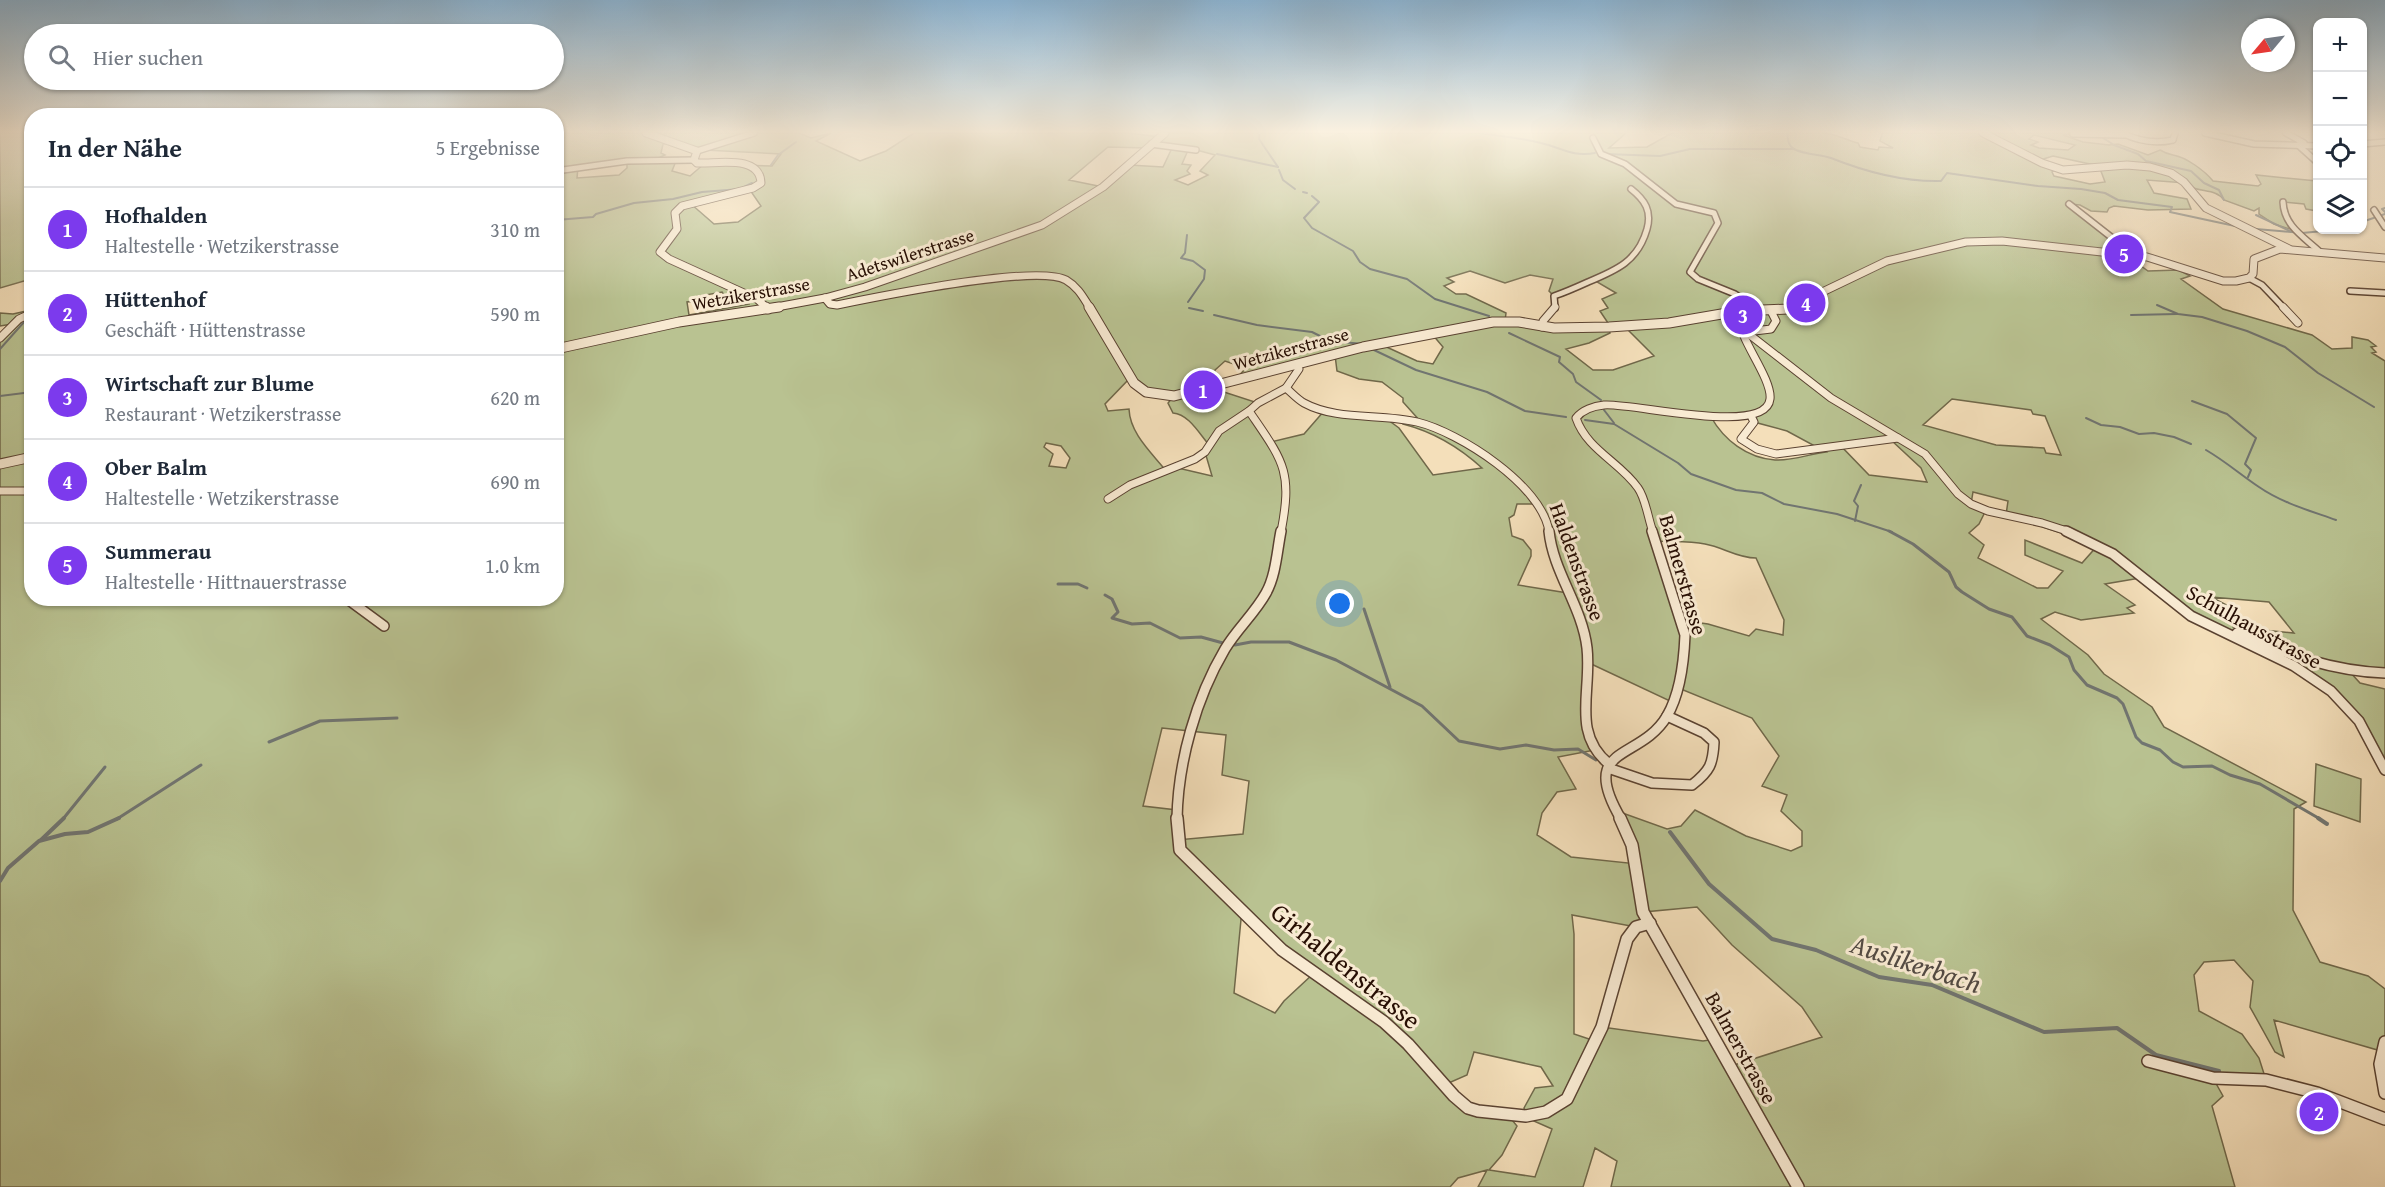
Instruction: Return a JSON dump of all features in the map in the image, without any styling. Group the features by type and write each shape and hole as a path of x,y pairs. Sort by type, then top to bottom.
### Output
{"street":[{"path":"753,188 697,201 680,208 675,214 677,230 660,252 666,257 758,299 768,309"},
{"name":"Adetswilerstrasse","path":"825,298 865,287 1042,225 1065,213 1101,188"},
{"path":"1656,188 1676,204 1714,213 1718,223 1690,272 1698,279 1735,294 1758,310"},
{"path":"2190,188 2195,200 2206,208 2289,249"},
{"path":"1542,327 1543,321 1555,309 1554,296 1618,272 1637,252 1644,240 1649,207 1644,199 1631,189"},
{"path":"2283,202 2282,207 2297,233 2320,252"},
{"path":"2069,204 2134,255"},
{"path":"2377,215 2385,227"},
{"name":"Wetzikerstrasse","path":"564,347 679,322 825,298 828,302 837,305 935,287 1022,275 1050,275 1066,280 1079,290 1131,378 1146,392 1166,396 1185,394 1378,344 1493,322 1518,322 1542,327 1643,325 1797,307 1887,261 1966,242 2002,241 2134,255 2164,260 2218,280 2237,282 2249,278"},
{"path":"2298,323 2262,285 2249,278 2253,274 2254,259 2280,249 2385,258"},
{"path":"2350,291 2385,293"},
{"path":"1772,311 1776,321 1770,329 1746,332 1744,336 1748,349 1766,376 1770,394 1763,411 1752,418 1754,422 1741,439 1746,444 1764,452 1776,454 1898,438"},
{"name":"Schulhausstrasse","path":"1723,314 1831,398 1925,454 1937,465 1953,490 1971,504 1986,510 2045,524 2098,545 2135,567 2173,603 2191,616 2298,670 2329,690 2360,723 2385,770"},
{"path":"0,338 18,320 24,317"},
{"path":"1108,499 1130,485 1195,459 1205,452 1219,431 1258,403 1286,388 1299,369 1297,365"},
{"name":"Haldenstrasse","path":"1286,388 1302,402 1316,408 1412,421 1452,436 1495,464 1538,504 1547,520 1551,550 1582,622 1588,685 1584,723 1586,736 1609,766"},
{"name":"Balmerstrasse","path":"1752,418 1655,412 1605,405 1581,412 1576,418 1582,434 1639,489 1685,635 1685,648 1667,716 1650,735 1621,752 1609,766 1604,783 1629,836 1637,864 1641,904 1650,923 1798,1187"},
{"name":"Girhaldenstrasse","path":"1249,411 1279,453 1283,467 1287,511 1270,586 1226,648 1192,727 1184,759 1177,810 1177,840 1180,850 1282,950 1384,1022 1408,1044 1454,1096 1468,1108 1478,1111 1526,1116 1546,1112 1567,1099 1602,1027 1627,939 1636,927 1650,923"},
{"path":"0,464 24,459"},
{"path":"0,491 24,491"},
{"path":"357,606 384,626"},
{"path":"2191,616 2194,615 2317,666 2350,672 2385,673"},
{"path":"1609,766 1652,783 1692,785 1701,778 1713,762 1714,742 1704,733 1667,716"},
{"path":"2385,1042 2380,1064 2385,1093"},
{"path":"2148,1061 2213,1078 2266,1080 2317,1093 2385,1119"}],"green space":[{"path":"0,188 24,188 24,281 0,288"},
{"path":"564,188 2152,188 2154,193 2187,199 2191,209 2148,210 2114,206 2107,212 2091,211 2080,205 2070,204 2134,255 2126,255 2148,271 2179,270 2190,276 2181,279 2223,309 2312,335 2332,349 2352,348 2352,337 2368,340 2376,346 2371,347 2376,352 2372,353 2385,361 2385,673 2350,672 2360,683 2385,689 2385,770 2369,739 2329,690 2191,616 2146,577 2105,584 2135,605 2127,608 2134,613 2081,620 2055,612 2041,619 2088,655 2104,674 2152,707 2164,727 2306,802 2294,809 2293,910 2320,962 2368,976 2385,989 2385,1042 2381,1051 2274,1020 2284,1057 2275,1052 2250,1007 2253,981 2234,960 2204,962 2194,975 2199,1011 2242,1034 2259,1058 2266,1080 2213,1078 2223,1096 2212,1106 2235,1187 1611,1187 1617,1161 1595,1148 1583,1187 1478,1187 1487,1170 1458,1178 1450,1187 0,1187 0,338 12,324 0,326 0,313 24,312 24,606 564,606","holes":["750,190 761,206 738,222 714,224 691,204","1470,271 1505,283 1530,275 1553,279 1549,291 1554,296 1594,280 1616,293 1602,299 1608,308 1600,311 1610,326 1624,326 1654,356 1613,370 1593,370 1566,349 1589,343 1610,333 1609,327 1505,321 1506,313 1466,294 1456,294 1444,286 1454,282 1447,278","722,292 724,295 732,294 734,299 747,300 749,304 689,315 687,302 695,301 694,297","1432,334 1443,347 1433,364 1417,361 1380,344","1335,355 1337,371 1359,379 1382,382 1403,398 1403,402 1421,422 1401,422 1403,424 1446,441 1482,468 1433,475 1399,428 1388,420 1324,411 1304,434 1271,442 1249,412 1258,403 1224,392 1204,392 1214,387 1215,370 1225,361 1246,368 1233,382","1130,378 1154,394 1173,397 1168,403 1173,413 1189,421 1210,446 1205,452 1212,476 1178,468 1167,472 1133,427 1129,409 1108,411 1105,404","1952,399 2031,410 2033,414 2045,416 2061,455 2046,453 2044,448 1996,445 1923,425","1711,417 1752,418 1754,422 1787,431 1826,452 1787,459 1765,459 1746,452 1723,433","1891,440 1921,468 1927,482 1869,475 1840,445","1046,443 1061,446 1070,458 1066,468 1049,466 1053,454 1044,447","1973,492 2008,501 2006,515 2098,545 2082,563 2025,540 2025,555 2063,571 2048,588 2037,588 1978,558 1984,545 1969,533 1979,524 1986,510 1971,504","1517,504 1538,504 1568,593 1518,585 1531,556 1531,550 1523,540 1512,536 1509,518 1514,515","1656,541 1705,544 1756,558 1784,620 1783,635 1756,629 1749,636 1708,624 1680,620","2211,597 2269,602 2294,633 2233,627 2234,609","1587,662 1672,702 1676,687 1752,718 1779,756 1762,786 1787,795 1781,811 1802,831 1802,846 1791,851 1746,836 1695,810 1681,826 1667,829 1617,811 1637,864 1571,857 1537,835 1542,813 1557,792 1576,789 1558,757 1595,750 1584,723","1162,728 1226,735 1222,775 1249,781 1243,834 1177,840 1177,810 1143,806","1697,907 1732,945 1802,1007 1822,1037 1731,1066 1715,1039 1703,1041 1602,1027 1595,1041 1574,1034 1572,915 1636,927 1650,923 1644,912","1242,909 1314,973 1284,1001 1275,1013 1234,993","1474,1052 1541,1067 1553,1086 1535,1088 1524,1108 1527,1118 1552,1129 1535,1177 1489,1170 1502,1155 1517,1126 1508,1115 1468,1108 1444,1085 1467,1075"]},
{"path":"2197,188 2313,188 2313,210 2306,209 2304,204 2283,202 2282,207 2296,231 2274,224 2259,214 2259,208 2254,211 2224,200 2220,196"},
{"path":"2316,764 2361,779 2360,822 2314,806"}],"waterway":[{"path":"564,219 593,217 596,214 634,203 741,188"},
{"path":"2072,188 2105,193 2118,200 2172,207 2170,212 2235,226"},
{"path":"2216,188 2219,190 2224,200"},
{"path":"1303,192 1307,193"},
{"path":"1312,196 1319,202 1304,218 1312,228 1353,251 1360,262 1370,269 1407,279 1435,299 1489,316"},
{"path":"2385,208 2382,209 2385,212"},
{"path":"2367,220 2385,214"},
{"path":"2256,215 2292,232"},
{"path":"2256,229 2313,232"},
{"path":"1187,235 1185,253 1181,258 1193,261 1205,270 1204,279 1188,302"},
{"path":"2157,305 2178,314 2202,317 2247,331 2285,347 2318,373 2374,407"},
{"path":"1189,308 1203,311"},
{"path":"2131,315 2177,314"},
{"path":"1214,315 1257,325 1312,332 1330,341 1364,344"},
{"path":"0,349 24,322"},
{"path":"1509,333 1560,357 1559,362 1573,374 1576,382 1601,400"},
{"path":"1374,350 1416,370 1487,392 1525,411 1566,417"},
{"path":"0,396 24,393"},
{"path":"2192,401 2227,414 2256,438 2245,464 2251,470 2248,477"},
{"path":"1604,410 1614,423"},
{"path":"2086,418 2101,425 2120,427 2139,434 2154,433 2174,437 2191,444"},
{"path":"1585,420 1614,424 1678,463 1691,474 1736,490 1762,493 1784,504 1837,514 1855,520"},
{"path":"2206,450 2277,498 2336,520"},
{"path":"1855,520 1858,506 1854,501 1861,485"},
{"path":"1855,520 1889,531"},
{"path":"1889,531 1913,544 1949,572 1956,587 1962,592 1989,609 2012,617 2027,636 2050,645 2069,657 2074,670 2087,685 2117,698 2123,704 2136,737 2142,743 2160,750 2173,762 2183,767 2212,766 2230,775 2260,784 2320,819"},
{"path":"1058,584 1078,584 1087,588"},
{"path":"1105,595 1112,599 1118,612 1112,618 1132,624 1150,623 1180,638 1201,637 1223,643"},
{"path":"1364,609 1390,687"},
{"name":"Auslikerbach","path":"1235,645 1251,642 1289,642 1336,660 1422,706 1459,741 1500,749 1526,745 1554,750 1578,749 1596,760"},
{"path":"269,742 320,721 397,718"},
{"path":"118,819 201,765"},
{"path":"63,819 105,767"},
{"path":"2318,818 2327,824"},
{"path":"41,840 63,819"},
{"path":"0,881 8,868 39,841 65,834 88,832 118,819"},
{"name":"Auslikerbach","path":"1670,832 1709,884 1772,939 1816,950 1879,977 1932,985 2044,1032 2117,1028 2156,1055 2219,1071"}],"place":[{"name":"Summerau","path":"2124,254"},
{"name":"Ober Balm","path":"1806,303"},
{"name":"Wirtschaft zur Blume","path":"1743,315"},
{"name":"Hofhalden","path":"1203,390"},
{"name":"Hüttenhof","path":"2319,1112"}]}
